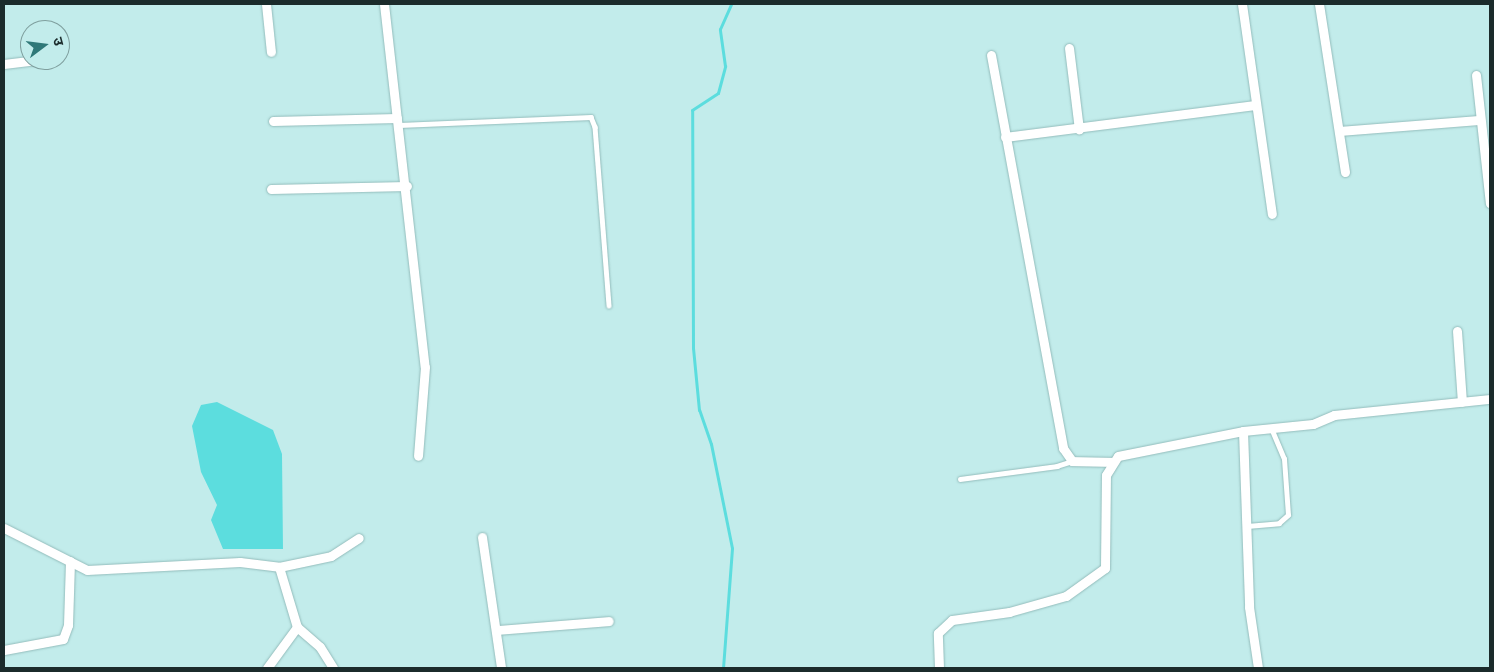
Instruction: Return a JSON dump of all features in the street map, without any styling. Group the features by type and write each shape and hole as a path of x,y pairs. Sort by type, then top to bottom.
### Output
{"street":[{"path":"266,4 271,52"},
{"path":"384,4 407,186 425,367 418,456"},
{"path":"1242,4 1272,214"},
{"path":"1319,4 1345,172"},
{"path":"1069,48 1079,128"},
{"path":"991,55 1050,393 1063,448 1072,461 1112,462"},
{"path":"4,64 20,62"},
{"path":"1476,75 1490,203"},
{"path":"1005,137 1255,105"},
{"path":"1339,131 1480,120"},
{"path":"273,121 398,121"},
{"path":"271,189 407,186"},
{"path":"1457,331 1462,402"},
{"path":"939,668 938,633 952,620 1009,612 1066,596 1104,568 1106,475 1112,462 1124,452 1243,430 1313,424 1334,416 1490,399"},
{"path":"1243,430 1248,607 1258,668"},
{"path":"4,528 87,570 240,562 279,567 331,556 359,538"},
{"path":"482,538 497,630 500,668"},
{"path":"4,650 62,639 68,625 70,561"},
{"path":"279,567 297,627 320,647 333,668"},
{"path":"497,630 609,621"},
{"path":"267,668 297,627"}],"lane":[{"path":"398,121 591,117 595,127 609,305"},
{"path":"1247,526 1283,522 1288,515 1284,459 1271,428"},
{"path":"960,479 1057,466 1072,461"}],"water":[{"path":"217,402 273,430 282,454 283,549 223,549 211,520 217,505 201,472 192,426 201,405"}],"waterway":[{"path":"723,668 732,548 711,444 699,410 693,348 692,110 718,93 725,66 720,29 731,4"}]}
